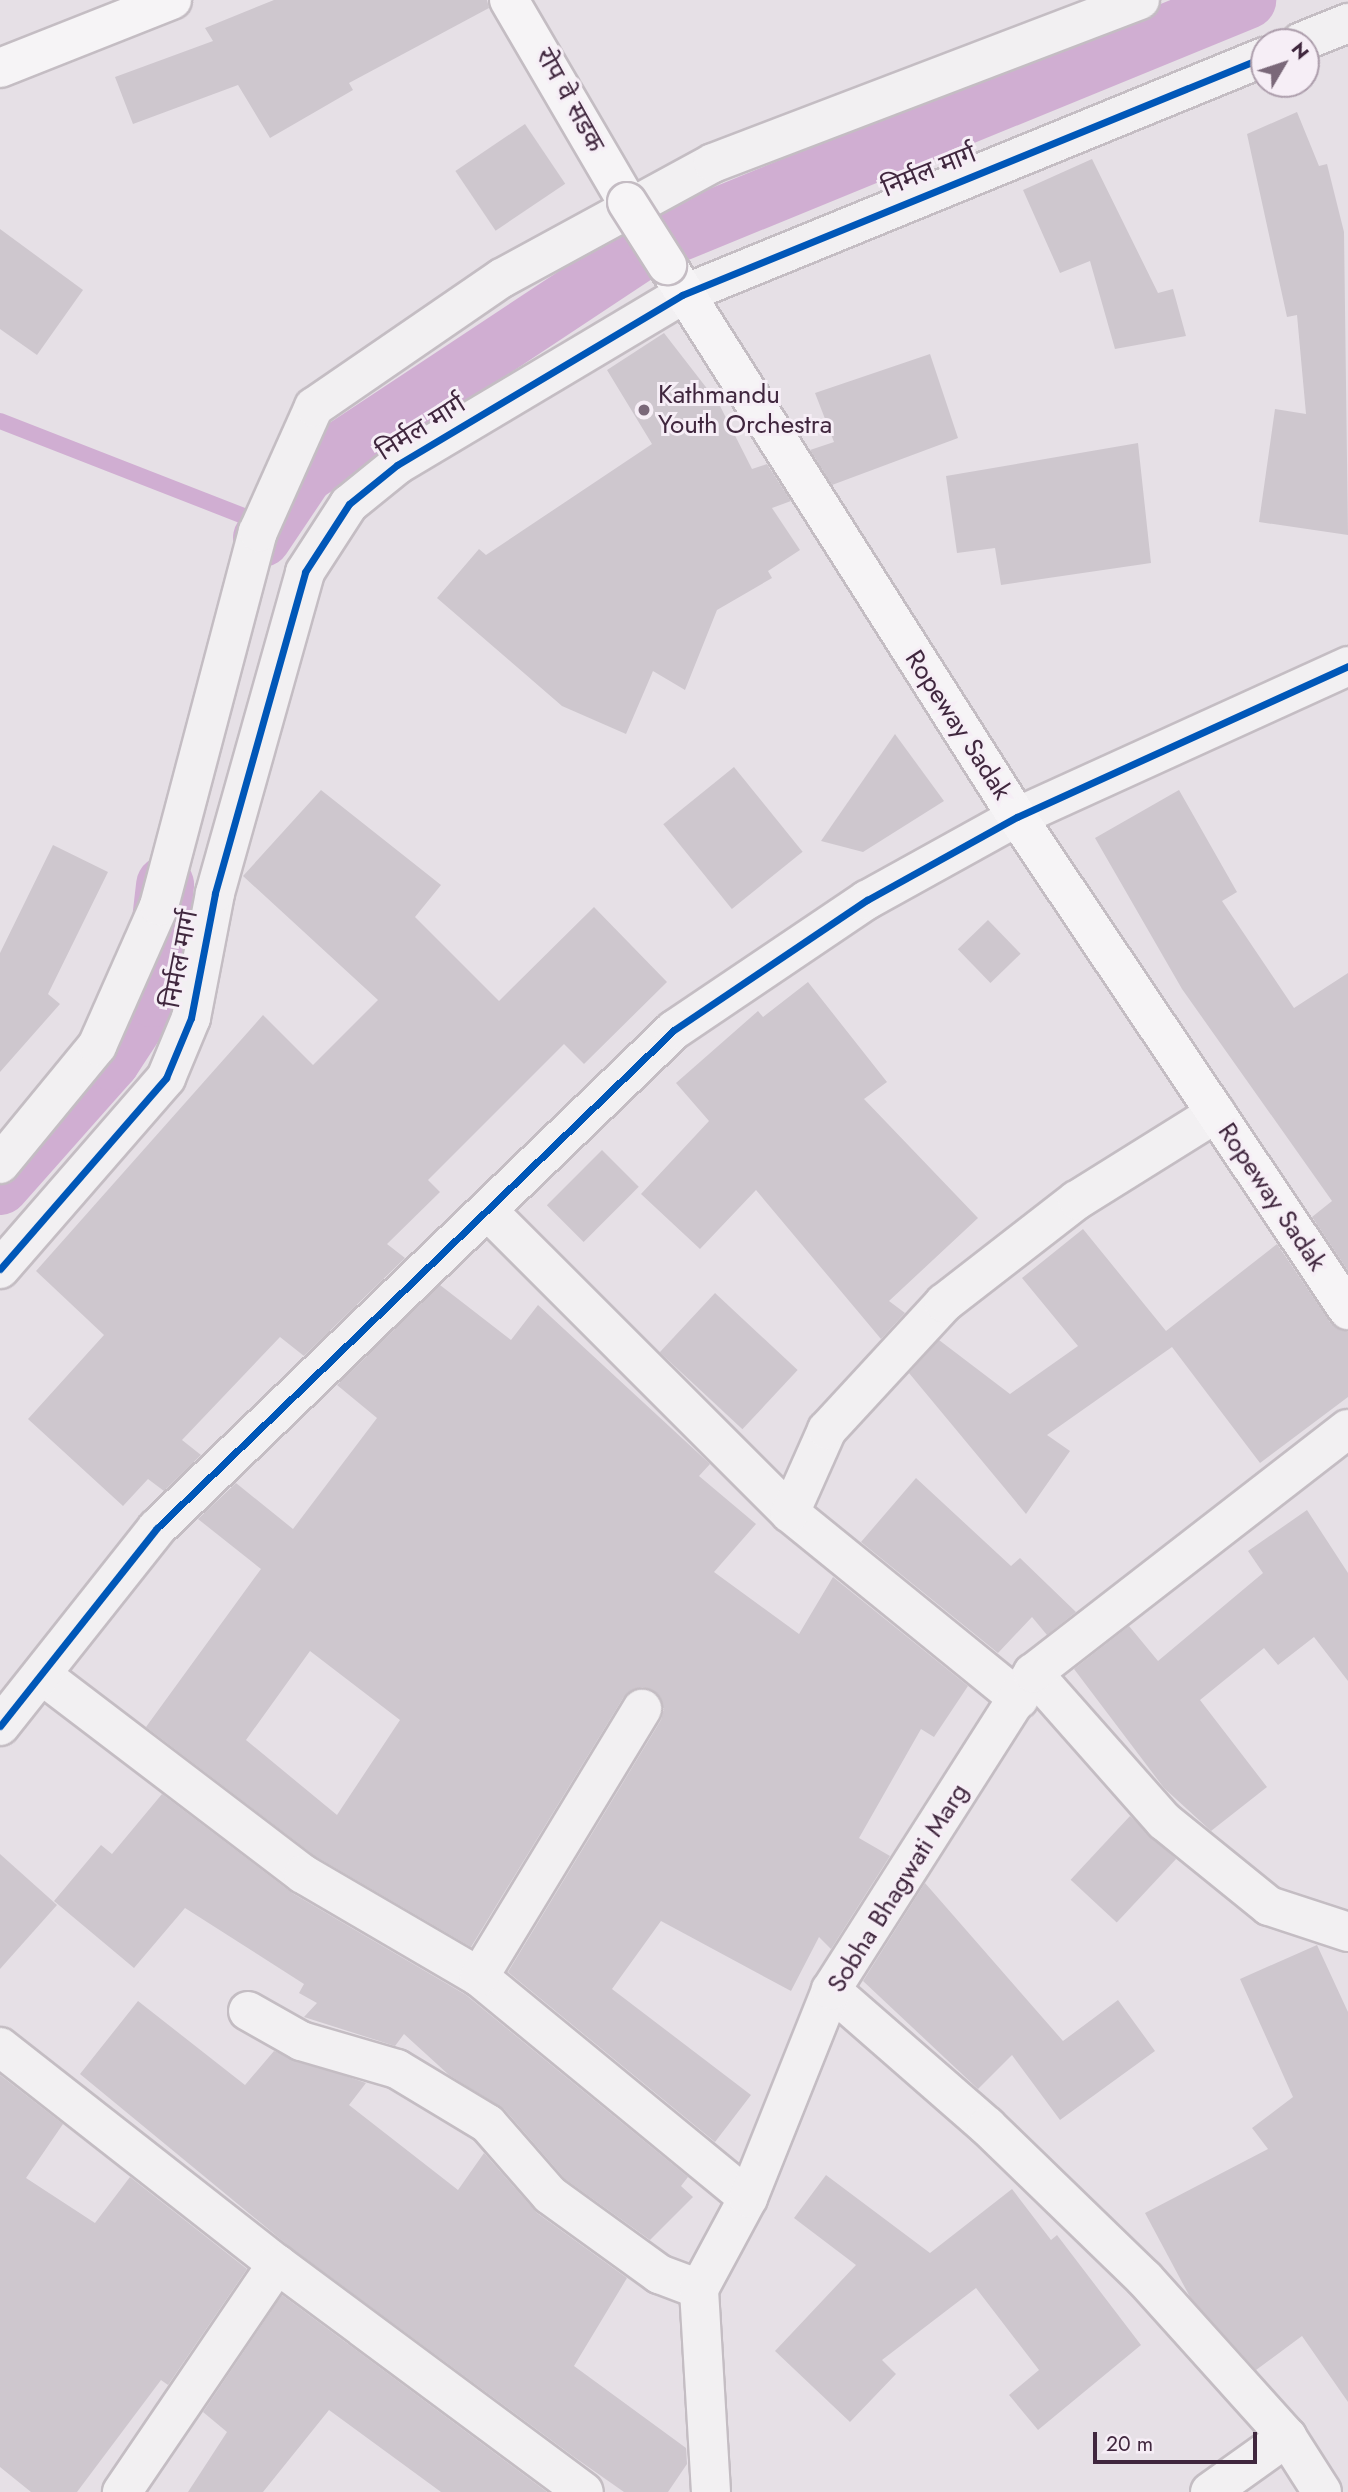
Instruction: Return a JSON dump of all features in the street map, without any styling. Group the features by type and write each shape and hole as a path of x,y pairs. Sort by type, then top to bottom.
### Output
{"main road":[{"path":"0,68 172,0"},
{"name":"रोप वे सडक","path":"509,0 627,202"},
{"name":"Ropeway Sadak","path":"627,202 1017,817 1348,1310"}],"street":[{"path":"0,1164 97,1046 159,906 258,532 313,407 502,278 713,163 1140,0"},
{"path":"1320,34 1348,23"},
{"name":"निर्मल मार्ग","path":"0,1269 166,1078 191,1018 215,893 305,572 349,504 397,465 675,280 1250,62"},
{"path":"0,1727 43,1676 157,1528 490,1213 674,1030 867,900 1017,817 1348,666"},
{"path":"790,1513 827,1430 944,1303 1077,1200 1216,1113"},
{"path":"490,1213 790,1513 1026,1686 1164,1821 1269,1906 1348,1931"},
{"name":"Sobha Bhagwati Marg","path":"699,2289 748,2198 831,1990 1026,1686 1348,1429"},
{"path":"43,1676 303,1874 479,1977 748,2198"},
{"path":"479,1977 642,1709"},
{"path":"831,1990 987,2126 1144,2278 1287,2437 1322,2492"},
{"path":"248,2011 300,2041 397,2069 488,2124 550,2195 659,2274 699,2289 711,2492"},
{"path":"0,2047 277,2264 584,2492"},
{"path":"122,2492 277,2264"},
{"path":"1210,2492 1287,2437"}],"building":[{"path":"274,0 487,0 489,8 349,83 353,90 270,138 238,85 133,124 115,77 213,41 205,28"},
{"path":"1297,112 1319,166 1327,164 1344,232 1348,535 1259,522 1275,409 1306,414 1297,315 1287,317 1247,134"},
{"path":"525,124 565,184 496,231 455,171"},
{"path":"1092,159 1158,293 1173,289 1186,336 1115,349 1090,261 1060,273 1023,190"},
{"path":"0,229 83,290 37,355 0,329"},
{"path":"664,333 719,404 752,469 767,464 791,501 772,508 800,550 768,571 772,578 717,610 685,690 653,671 626,734 562,706 437,598 479,549 486,555 652,444 607,370"},
{"path":"930,354 958,438 832,485 810,450 834,442 815,393"},
{"path":"1138,443 1151,563 1001,585 995,548 957,553 946,476"},
{"path":"895,734 944,801 863,852 821,841"},
{"path":"734,767 803,852 732,909 663,824"},
{"path":"321,790 441,885 415,917 499,1001 594,907 667,982 584,1064 564,1044 428,1180 440,1192 387,1244 405,1258 304,1356 280,1337 182,1440 201,1455 164,1491 148,1479 123,1506 28,1419 104,1335 36,1271 263,1015 313,1065 378,1000 243,876"},
{"path":"1179,790 1237,892 1222,901 1294,1008 1348,973 1348,1271 1312,1217 1332,1201 1182,989 1095,838"},
{"path":"53,845 108,872 48,994 60,1004 0,1072 0,953"},
{"path":"988,920 1021,954 990,983 958,949"},
{"path":"808,982 887,1082 864,1099 978,1218 889,1301 905,1313 881,1339 756,1190 700,1249 641,1194 709,1121 676,1083 758,1011 763,1017"},
{"path":"602,1150 639,1187 584,1242 547,1205"},
{"path":"1083,1229 1166,1331 1277,1244 1330,1322 1348,1332 1348,1397 1260,1463 1172,1347 1047,1435 1070,1451 1026,1514 909,1373 939,1340 1010,1394 1078,1346 1022,1278"},
{"path":"440,1285 511,1340 538,1305 710,1464 699,1476 756,1524 714,1572 799,1634 833,1577 968,1686 934,1737 921,1729 859,1838 890,1856 831,1949 819,1937 791,1991 661,1921 612,1989 751,2095 715,2142 508,1972 661,1720 664,1709 654,1691 642,1687 623,1698 471,1947 315,1856 146,1727 261,1569 198,1519 236,1483 293,1529 377,1418 337,1385","holes":["310,1651 400,1720 337,1815 246,1740"]},
{"path":"715,1293 798,1370 742,1429 660,1352"},
{"path":"916,1478 1011,1566 1020,1558 1076,1612 1047,1635 1032,1617 998,1653 861,1542"},
{"path":"1307,1510 1348,1573 1348,1681 1314,1637 1278,1665 1264,1648 1200,1700 1267,1787 1211,1831 1164,1788 1074,1669 1129,1626 1158,1661 1263,1573 1248,1551"},
{"path":"162,1794 292,1893 466,1995 688,2177 681,2186 693,2197 650,2240 565,2179 504,2109 449,2075 404,2034 395,2046 304,2017 317,2003 299,1993 304,1984 185,1908 134,1968 54,1901 101,1845 112,1854"},
{"path":"1130,1816 1176,1859 1117,1923 1071,1880"},
{"path":"0,1854 57,1905 0,1969"},
{"path":"925,1883 1063,2041 1118,2000 1155,2051 1060,2120 1012,2055 978,2089 863,1981"},
{"path":"1317,1945 1348,2012 1348,2402 1302,2336 1256,2370 1190,2297 1145,2213 1268,2149 1252,2128 1293,2097 1240,1979"},
{"path":"138,2001 245,2085 274,2051 366,2083 349,2105 458,2190 484,2153 537,2213 627,2278 574,2366 686,2448 687,2464 668,2492 624,2492 574,2457 290,2247 80,2074"},
{"path":"0,2075 63,2124 26,2178 95,2223 130,2177 247,2269 168,2385 161,2380 77,2492 31,2492 0,2467"},
{"path":"826,2175 930,2253 1012,2189 1051,2240 1057,2235 1141,2345 1038,2430 1009,2395 1039,2370 976,2288 882,2360 896,2374 850,2422 775,2351 856,2265 794,2218"},
{"path":"282,2295 547,2492 441,2492 329,2410 263,2492 188,2492 227,2432 203,2412"}],"waterway":[{"path":"262,538 305,474 656,242 1247,0"},
{"path":"0,421 262,523"},
{"path":"0,1186 111,1061 152,998 165,885"}],"cycle path":[{"path":"0,1269 166,1078 191,1018 215,893 305,572 349,504 397,465 682,295 1250,63"},
{"path":"0,1726 157,1528 674,1030 867,900 1017,817 1348,666"}],"place":[{"name":"Kathmandu Youth Orchestra","path":"644,410"}]}
